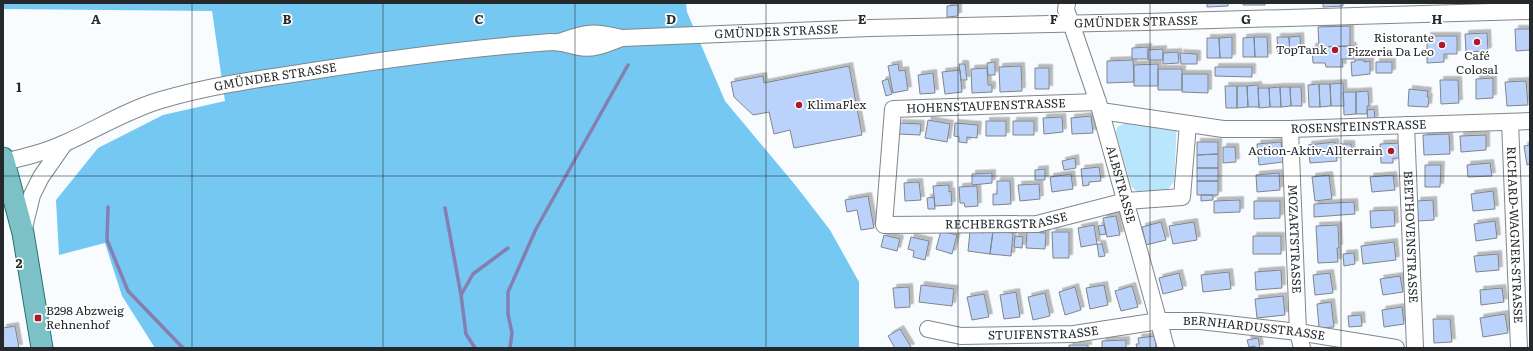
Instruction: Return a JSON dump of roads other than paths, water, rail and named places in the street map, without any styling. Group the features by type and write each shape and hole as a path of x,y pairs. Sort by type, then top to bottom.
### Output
{"main road":[{"path":"4,160 23,232 42,348"}],"street":[{"name":"GMÜNDER STRASSE","path":"4,160 28,157 64,144 132,111 159,100 189,92 281,75 397,57 558,42 580,34 590,33 599,33 622,38 870,28 1068,12 1186,21 1530,11"},
{"name":"ALBSTRASSE","path":"1068,12 1100,106 1166,348"},
{"name":"ROSENSTEINSTRASSE","path":"1100,106 1188,124 1223,129 1290,129 1530,121"},
{"name":"HOHENSTAUFENSTRASSE","path":"884,225 893,110 1100,106"},
{"name":"RICHARD-WAGNER-STRASSE","path":"1510,122 1520,348"},
{"path":"1126,201 1182,197 1188,124"},
{"name":"BEETHOVENSTRASSE","path":"1406,125 1415,348"},
{"name":"MOZARTSTRASSE","path":"1290,129 1298,332 1302,348"},
{"path":"23,232 32,195 41,177 64,144"},
{"name":"RECHBERGSTRASSE","path":"884,225 1036,224 1126,201"},
{"name":"BERNHARDUSSTRASSE","path":"1159,321 1200,321 1298,332 1396,348"},
{"name":"STUIFENSTRASSE","path":"928,329 962,336 1074,334 1159,321"}],"waterway":[{"path":"510,348 512,333 508,314 508,292 536,229 628,65"},
{"path":"108,207 107,240 128,291 183,348"},
{"path":"445,208 461,295 466,334 475,348"},
{"path":"461,295 473,274 508,248"}],"place":[{"name":"Café Colosal","path":"1477,42"},
{"name":"Ristorante Pizzeria Da Leo","path":"1442,45"},
{"name":"TopTank","path":"1335,50"},
{"name":"KlimaFlex","path":"799,105"},
{"name":"Action-Aktiv-Allterrain","path":"1391,151"},
{"name":"B298 Abzweig Rehnenhof","path":"38,318"}]}
